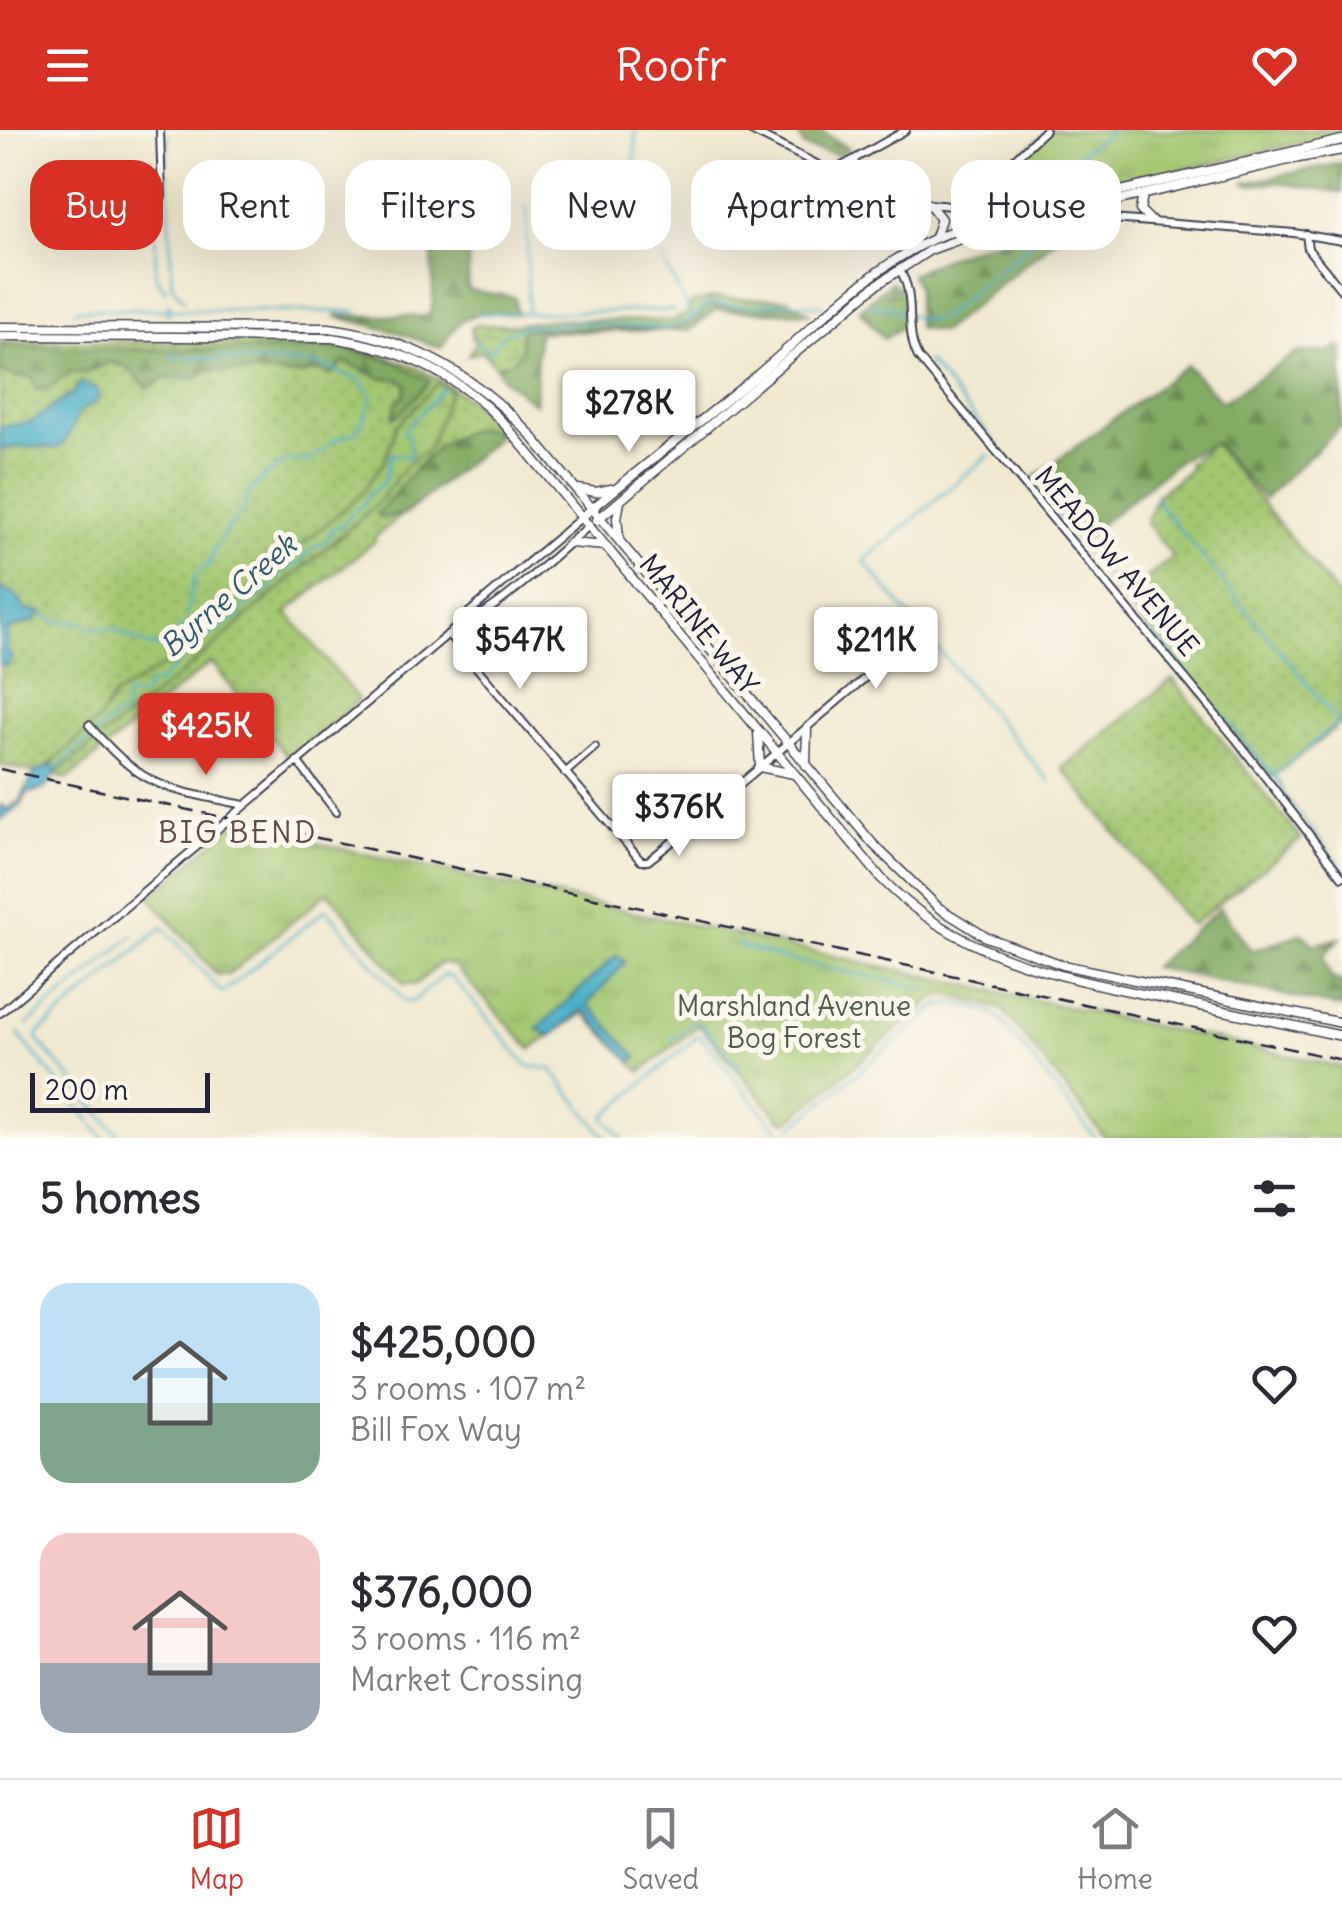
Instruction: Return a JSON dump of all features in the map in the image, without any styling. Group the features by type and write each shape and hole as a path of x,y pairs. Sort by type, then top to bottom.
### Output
{"main road":[{"path":"1121,191 1342,140"},
{"path":"1121,200 1342,150"},
{"path":"1144,195 1140,210 1150,221"},
{"path":"931,205 941,220 935,237"},
{"path":"582,517 896,264 935,237 951,234"},
{"path":"590,526 896,264 951,241"},
{"name":"MARINE WAY","path":"0,327 345,330 380,337 448,365 499,401 601,517 806,765 913,886 939,908 986,938 1063,965 1342,1023"},
{"name":"MARINE WAY","path":"0,336 310,336 380,348 449,376 490,408 893,890 951,934 1055,976 1342,1036"},
{"path":"578,490 616,488"},
{"path":"619,541 616,518 620,502"},
{"path":"570,543 606,546"},
{"path":"806,765 807,728"},
{"path":"758,732 760,768 794,774"}],"street":[{"path":"160,130 161,160"},
{"path":"749,130 808,160"},
{"path":"853,160 886,136 906,130"},
{"path":"1013,160 1045,130"},
{"path":"1121,219 1306,234 1342,241"},
{"path":"1306,234 1306,247 1342,291"},
{"name":"MEADOW AVENUE","path":"896,264 909,289 912,345 918,357 1247,753 1342,877"},
{"path":"459,626 466,615 582,517"},
{"path":"0,1013 448,634 470,622 590,526"},
{"path":"448,634 640,861 648,861 892,655 914,645"},
{"path":"89,725 128,767 158,786 246,805"},
{"path":"564,772 596,748"},
{"path":"297,761 336,812"}],"green space":[{"path":"797,130 819,130 849,148 838,155 804,147"},
{"path":"1048,130 1342,130 1342,135 1121,185 1121,160 1016,160"},
{"path":"1342,163 1342,193 1276,182 1243,183"},
{"path":"432,250 468,250 468,290 515,297 516,314 471,316 456,326 441,348 335,316 428,316 433,304"},
{"path":"969,250 1042,250 942,332 917,328 917,288 911,274"},
{"path":"891,282 904,295 905,324 884,339 859,310"},
{"path":"713,298 789,299 797,305 706,306 690,322 667,329 525,328 521,332 521,352 515,359 496,367 483,351 468,355 477,341 471,328 476,325 549,320 672,321 688,314 691,303"},
{"path":"797,305 809,313 716,310 690,330 538,332 535,404 503,379 496,367 505,365 524,328 667,329 690,322 705,306"},
{"path":"0,341 304,342 360,349 436,378 481,411 500,432 287,612 359,700 289,759 211,662 68,779 0,765"},
{"path":"0,346 343,349 388,359 430,381 393,417 407,384 344,362 331,375 319,371 296,375 206,370 196,379 165,378 148,388 125,366 110,362 87,372 70,373 49,388 37,390 32,377 16,377 0,369"},
{"path":"1339,346 1342,425 1264,499 1214,443 1179,460 1083,539 1035,477 1187,365 1222,402 1298,352 1327,353"},
{"path":"438,383 450,390 429,448 405,467 377,504 187,669 58,772 55,765 47,767 98,721 114,696 159,669 360,495 385,460 396,426"},
{"path":"482,427 495,432 496,439 405,514 382,518 377,514 436,449"},
{"path":"1213,443 1342,601 1342,723 1271,778 1122,598 1173,557 1146,523 1156,496 1191,468 1188,464"},
{"path":"1173,679 1301,839 1191,925 1062,768"},
{"name":"Marshland Avenue Bog Forest","path":"234,825 1342,1067 1342,1138 1105,1138 1002,1009 945,994 935,998 789,1121 781,1120 699,1025 641,1072 584,1013 531,1049 453,965 441,963 416,984 404,984 328,892 228,975 216,974 150,897"},
{"path":"1220,908 1252,951 1302,933 1314,945 1340,938 1323,956 1331,978 1342,982 1342,1008 1153,967"}],"water":[{"path":"81,382 97,389 100,398 80,412 58,448 0,450 0,427 31,422 73,393"},
{"path":"0,588 15,594 26,610 42,612 34,621 8,630 12,659 7,667 0,664"},
{"path":"55,765 57,772 44,789 26,794 22,804 0,821 0,805 8,809 20,801 35,772"},
{"path":"617,955 625,962 588,1004 637,1057 631,1062 583,1009 551,1036 537,1029"}],"waterway":[{"path":"636,130 633,202 692,317"},
{"name":"Byrne Creek","path":"1074,160 1114,130"},
{"path":"167,162 168,136"},
{"path":"168,174 172,286 184,300"},
{"path":"527,207 528,310"},
{"path":"156,250 156,277 166,291"},
{"name":"Byrne Creek","path":"866,305 922,319 940,319 1023,250"},
{"name":"Byrne Creek","path":"476,342 491,352 500,337 520,327 576,323 668,328 692,319 708,303 749,306 786,302 822,306"},
{"path":"167,315 170,303"},
{"path":"478,314 675,310"},
{"path":"73,312 357,312"},
{"path":"170,356 320,365 360,380 373,397 357,432 334,440 311,460 286,461 254,486 243,512 222,537 208,567 204,566 194,578 186,617"},
{"path":"927,361 1089,554"},
{"name":"Byrne Creek","path":"55,769 115,717 123,715 127,696 141,695 148,691 147,684 158,684 221,627 239,617 240,608 250,606 257,596 270,590 276,576 327,541 332,529 342,526 385,481 391,454 409,457 409,439 404,431 443,388"},
{"path":"989,455 865,560 1049,781"},
{"path":"1158,497 1157,502 1339,722 1275,774"},
{"path":"1092,558 1280,783 1284,795 1342,868"},
{"path":"42,614 59,622 80,622 93,630 114,630 150,646 170,645"},
{"path":"171,644 184,624"},
{"path":"121,1138 37,1039 39,1033 163,927 222,993 326,909 405,1001 412,1002 444,975 452,977 528,1066 551,1069 606,1138"},
{"path":"27,1025 133,936"},
{"path":"737,945 784,959 930,989"},
{"path":"793,1127 937,1006 960,1004 999,1017 1095,1138"},
{"path":"671,1040 691,1023 701,1024 740,1068"},
{"path":"18,1034 104,1138"},
{"path":"622,1138 604,1117 699,1035 782,1135"}],"railway":[{"path":"0,769 1342,1060"}],"district":[{"name":"BIG BEND","path":"238,832"}]}
